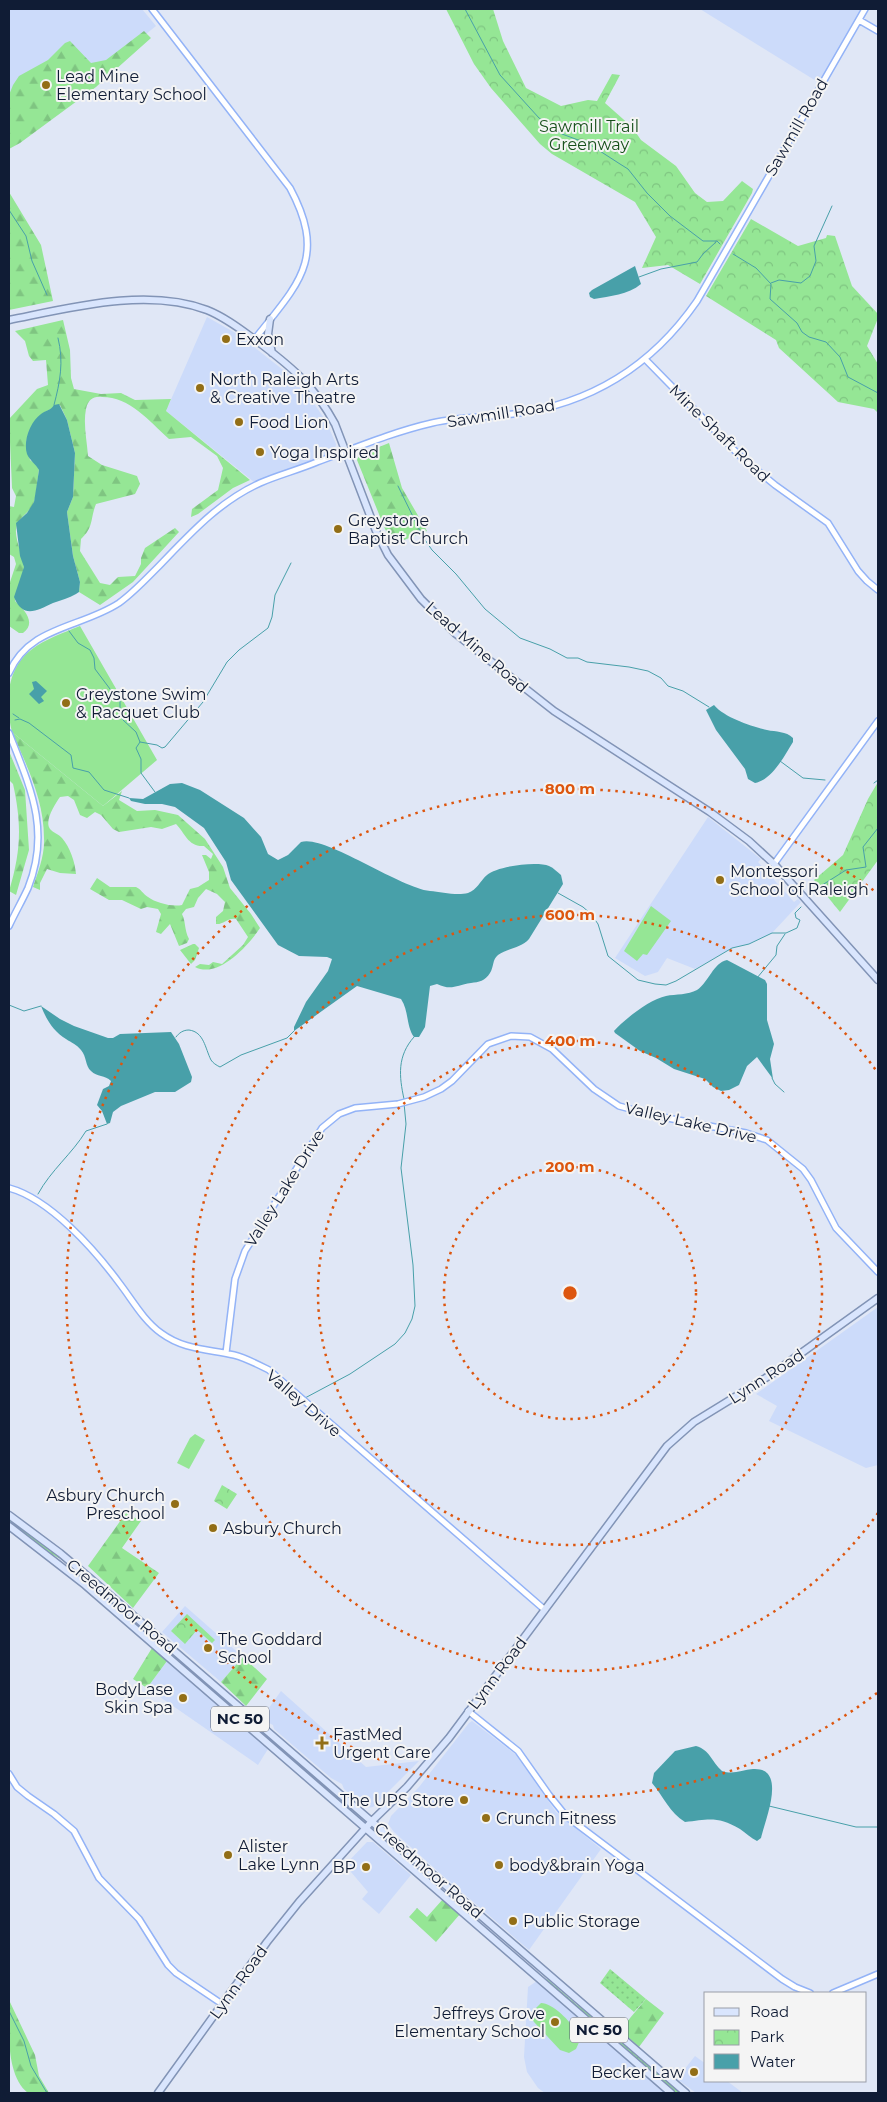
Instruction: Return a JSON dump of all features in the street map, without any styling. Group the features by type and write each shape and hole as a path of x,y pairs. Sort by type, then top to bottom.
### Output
{"main road":[{"name":"Lead Mine Road","path":"9,320 141,299 176,301 215,314 272,353 304,379 335,424 376,531 388,555 421,599 456,634 554,711 733,828 774,864 878,980"},
{"path":"270,320 268,334 272,353"},
{"name":"Lynn Road","path":"158,2093 266,1942 299,1902 372,1821 419,1774 468,1712 661,1454 682,1432 784,1366 878,1298"},
{"name":"Creedmoor Road","path":"9,1515 54,1548 91,1579 686,2093"},
{"name":"Creedmoor Road","path":"9,1526 78,1579 671,2093"}],"street":[{"path":"152,9 258,144 290,188 299,205 309,238 308,253 299,279 254,340"},
{"name":"Sawmill Road","path":"9,672 20,654 41,636 112,607 135,590 199,524 226,502 260,483 420,426 453,420 514,414 561,404 604,386 645,359 671,335 697,301 865,9"},
{"path":"859,20 878,31"},
{"name":"Mine Shaft Road","path":"645,359 741,458 828,523 858,571 878,590"},
{"path":"774,864 878,721"},
{"path":"9,733 31,789 39,829 32,874 9,926"},
{"name":"Valley Lake Drive","path":"226,1353 235,1279 244,1251 322,1128 339,1114 355,1108 409,1102 441,1089 452,1081 488,1044 511,1036 530,1037 552,1049 594,1089 619,1106 657,1116 746,1133 767,1140 808,1174 836,1228 878,1272"},
{"name":"Valley Drive","path":"9,1188 31,1196 46,1206 106,1265 150,1324 162,1334 187,1347 226,1353 252,1361 268,1370 545,1610"},
{"path":"468,1712 518,1751 566,1816 780,1978 794,1987 807,1992"},
{"path":"9,1774 17,1787 54,1814 74,1832 99,1878 139,1919 168,1965 180,1976 222,2004"},
{"path":"835,1992 878,1974"}],"shaded area":[{"name":"Lead Mine Elementary School","path":"9,9 142,9 156,26 9,144"},
{"path":"700,9 865,9 821,84"},
{"path":"207,317 239,335 304,389 326,421 336,444 335,451 254,482 166,411"},
{"name":"Montessori School of Raleigh","path":"708,817 761,859 758,862 794,902 798,899 801,902 772,933 749,944 732,948 695,969 667,958 658,972 645,976 615,958"},
{"path":"878,1307 878,1465 866,1468 769,1421 777,1406 756,1394"},
{"name":"The Goddard School","path":"185,1606 243,1657 221,1682 162,1632"},
{"path":"167,1661 225,1711 229,1718 240,1724 268,1749 258,1765 147,1688"},
{"path":"281,1691 366,1767 419,1761 373,1807 366,1808 344,1789 342,1784 331,1778 274,1729 273,1725 261,1719"},
{"path":"472,1721 516,1755 556,1812 601,1849 529,1950 442,1875 394,1832 388,1824 391,1816 419,1787"},
{"path":"367,1842 373,1842 411,1875 379,1914 362,1899 368,1892 345,1865"},
{"name":"Jeffreys Grove Elementary School","path":"537,1981 665,2093 545,2093 538,2088 527,2072 524,2057 528,1987"},
{"path":"695,2056 704,2063 704,2082 728,2082 743,2093 696,2093 677,2079"}],"green space":[{"name":"Sawmill Trail Greenway","path":"446,9 493,9 503,41 526,88 561,106 588,100 597,101 612,74 620,75 605,103 632,127 641,140 676,166 695,193 707,202 723,201 742,181 753,189 700,284 668,265 642,268 656,237 635,202 552,154 540,144 491,88 474,64"},
{"path":"144,31 151,38 96,87 9,149 9,95 19,76 48,60 65,43 70,41 91,63 106,60"},
{"path":"9,192 41,245 53,301 9,310"},
{"path":"751,219 798,246 826,238 827,235 835,236 852,286 878,314 867,346 878,364 878,413 874,409 838,402 779,348 776,340 706,296"},
{"path":"63,320 70,350 71,378 74,389 101,394 121,393 135,400 171,399 166,411 250,480 233,488 198,514 191,517 192,509 218,490 223,468 217,456 191,437 169,439 138,411 121,401 102,397 91,399 85,415 88,456 102,465 137,476 140,484 135,494 96,504 90,527 81,539 80,551 100,583 110,585 118,577 135,576 141,564 145,548 175,528 179,532 133,582 100,605 79,592 80,582 73,556 67,512 73,497 75,453 67,420 60,405 45,412 29,431 26,443 30,460 37,465 39,470 33,505 20,519 16,530 24,567 15,601 28,616 29,621 27,629 23,633 19,633 9,626 9,585 16,564 14,557 9,554 9,506 14,507 16,496 12,488 9,419 37,389 48,385 46,360 33,361 29,356 25,341 15,331"},
{"path":"389,443 402,488 427,531 399,542 390,538 385,529 357,460 359,455"},
{"name":"Greystone Swim & Racquet Club","path":"80,626 157,760 103,806 12,732 8,710 12,677 16,667 23,658 31,650 54,636"},
{"path":"12,732 103,806 122,791 119,800 137,811 155,810 178,815 205,839 223,867 230,888 260,928 248,943 223,965 204,970 195,967 200,964 209,965 213,962 222,964 243,945 248,937 236,919 216,924 216,917 223,911 225,902 217,894 206,889 198,898 194,907 186,909 182,914 189,939 187,943 179,946 170,924 161,934 156,932 161,914 158,909 147,907 141,909 122,900 109,900 90,889 97,878 110,887 136,887 155,901 169,905 182,905 190,889 198,887 209,880 209,872 202,855 206,855 211,859 213,854 204,846 190,842 176,824 162,829 151,827 119,832 113,829 101,815 95,812 87,818 80,815 74,800 68,796 60,797 48,822 50,829 61,837 70,850 76,874 60,873 47,869 40,883 40,890 33,887 43,851 43,824 34,784"},
{"path":"9,751 25,790 29,850 16,895 9,891 18,851 19,825 13,784 9,780"},
{"path":"878,782 878,860 840,912 814,880 843,855 868,799"},
{"path":"651,906 671,921 647,955 643,954 637,961 624,951"},
{"path":"193,944 199,948 195,960 191,964 180,950"},
{"path":"195,1434 205,1440 189,1469 177,1463 190,1438"},
{"path":"222,1485 237,1494 227,1509 214,1501"},
{"path":"126,1513 141,1521 122,1548 159,1573 133,1608 88,1566"},
{"path":"9,1518 69,1563 51,1554 9,1522"},
{"path":"109,1600 308,1769 307,1771 289,1758"},
{"path":"187,1614 215,1640 212,1643 197,1630 185,1644 171,1631"},
{"path":"152,1648 167,1661 147,1688 133,1679"},
{"path":"243,1657 267,1679 246,1706 221,1682"},
{"path":"443,1899 460,1914 436,1942 409,1917 417,1908 427,1917"},
{"path":"610,1969 646,1999 634,2012 600,1983"},
{"path":"547,1979 577,2005 594,2016 682,2093 676,2093"},
{"path":"646,1999 664,2013 639,2047 620,2030"},
{"path":"9,2000 35,2055 39,2076 49,2093 28,2093 15,2075 10,2050"},
{"path":"541,2003 558,2011 570,2023 580,2040 576,2049 569,2053 560,2050 534,2022 532,2019 533,2011"}],"water":[{"path":"635,266 641,284 636,288 612,296 594,299 590,297 589,293 592,290"},
{"path":"59,404 67,420 75,453 73,497 67,512 73,556 80,582 79,592 41,609 26,611 21,608 14,597 24,567 20,556 16,523 27,513 34,502 39,470 27,454 26,443 31,427 37,417 54,405"},
{"path":"36,681 47,691 41,697 44,701 39,704 29,694 34,689 32,682"},
{"path":"714,705 725,714 739,721 784,733 793,738 793,742 782,760 767,777 755,783 748,779 745,769 716,730 706,710"},
{"path":"182,783 200,790 244,818 261,837 268,854 278,860 288,855 301,842 312,842 343,853 400,881 430,891 454,894 468,893 474,890 492,872 527,864 551,867 561,875 563,884 529,939 498,955 486,978 479,982 454,987 437,984 430,986 425,1027 419,1037 414,1037 411,1033 401,999 357,986 294,1031 294,1027 306,1002 328,971 332,959 327,957 299,956 278,945 231,880 226,862 204,828 175,807 162,804 145,804 131,801 129,798 143,799 170,784"},
{"path":"727,960 765,980 767,984 767,1020 774,1044 770,1059 773,1079 757,1057 747,1066 739,1085 729,1090 721,1091 713,1087 705,1079 674,1069 640,1051 615,1033 614,1031 638,1010 653,1001 666,996 686,994 697,990 718,965"},
{"path":"41,1006 74,1026 108,1038 113,1038 120,1034 171,1032 179,1044 192,1077 191,1082 175,1092 155,1092 121,1106 113,1112 110,1123 107,1124 102,1111 97,1105 103,1089 109,1086 111,1081 91,1071 81,1050 61,1036 48,1020"},
{"path":"696,1746 704,1750 722,1771 734,1772 753,1769 764,1771 770,1776 772,1796 761,1838 757,1841 740,1829 719,1820 707,1819 685,1822 671,1809 652,1783 654,1773 675,1751"}],"waterway":[{"path":"465,9 500,75 539,118 562,134 589,144 628,169 647,193 670,216 703,241 717,241 720,244"},
{"path":"771,283 779,280 801,283 810,276 816,261 814,246 832,206"},
{"path":"9,210 26,236 32,261 47,295"},
{"path":"639,277 661,269 697,262 716,242"},
{"path":"733,254 756,268 771,284 770,299 797,323 802,332 809,337 826,342 840,357 848,377 878,393"},
{"path":"54,405 60,372 61,355 58,338"},
{"path":"398,486 423,537 432,550 456,574 485,609 520,638 550,649 567,658 578,658 587,662 648,671 661,678 668,686 683,691 709,707"},
{"path":"140,742 157,745 162,748 165,747 203,702 227,662 239,650 268,628 272,617 275,595 291,563"},
{"path":"69,631 78,643 90,650 94,658 95,669 113,693 120,695 120,714 123,720 136,732 140,742 136,748 141,759 141,773 155,792"},
{"path":"13,714 19,718"},
{"path":"15,720 20,719 29,723 71,755 73,768 89,772 104,790 129,798"},
{"path":"780,761 803,778 825,780"},
{"path":"874,783 878,780"},
{"path":"816,889 846,870 866,867 863,847 878,828"},
{"path":"558,893 583,907 591,914 598,924 608,956 638,980 666,985 732,948 749,944 772,933 786,933 797,928 800,920 796,918 795,913 801,907"},
{"path":"757,978 776,955 777,946 785,934"},
{"path":"9,1005 24,1011 41,1006"},
{"path":"176,1037 181,1032 187,1030 194,1031 201,1037 211,1060 220,1067 241,1055 287,1038 294,1031"},
{"path":"404,1099 400,1074 402,1059 408,1044 414,1037"},
{"path":"772,1078 775,1084 784,1092"},
{"path":"305,1398 350,1374 395,1344 405,1333 412,1319 415,1306 413,1265 401,1168 406,1124 404,1103"},
{"path":"38,1194 49,1177 86,1131 107,1124"},
{"path":"769,1806 856,1827 878,1827"},
{"path":"9,2011 24,2041 31,2066 47,2093"}],"place":[{"name":"Lead Mine Elementary School","path":"46,85"},
{"name":"Exxon","path":"226,339"},
{"name":"North Raleigh Arts & Creative Theatre","path":"200,388"},
{"name":"Food Lion","path":"239,422"},
{"name":"Yoga Inspired","path":"260,452"},
{"name":"Greystone Baptist Church","path":"338,529"},
{"name":"Greystone Swim & Racquet Club","path":"66,703"},
{"name":"Montessori School of Raleigh","path":"720,880"},
{"name":"Asbury Church Preschool","path":"175,1504"},
{"name":"Asbury Church","path":"213,1528"},
{"name":"The Goddard School","path":"208,1648"},
{"name":"BodyLase Skin Spa","path":"183,1698"},
{"name":"FastMed Urgent Care","path":"322,1743"},
{"name":"The UPS Store","path":"464,1800"},
{"name":"Crunch Fitness","path":"486,1818"},
{"name":"Alister Lake Lynn","path":"228,1855"},
{"name":"body&brain Yoga","path":"499,1865"},
{"name":"BP","path":"366,1867"},
{"name":"Public Storage","path":"513,1921"},
{"name":"Jeffreys Grove Elementary School","path":"555,2022"},
{"name":"Becker Law","path":"694,2072"}]}
